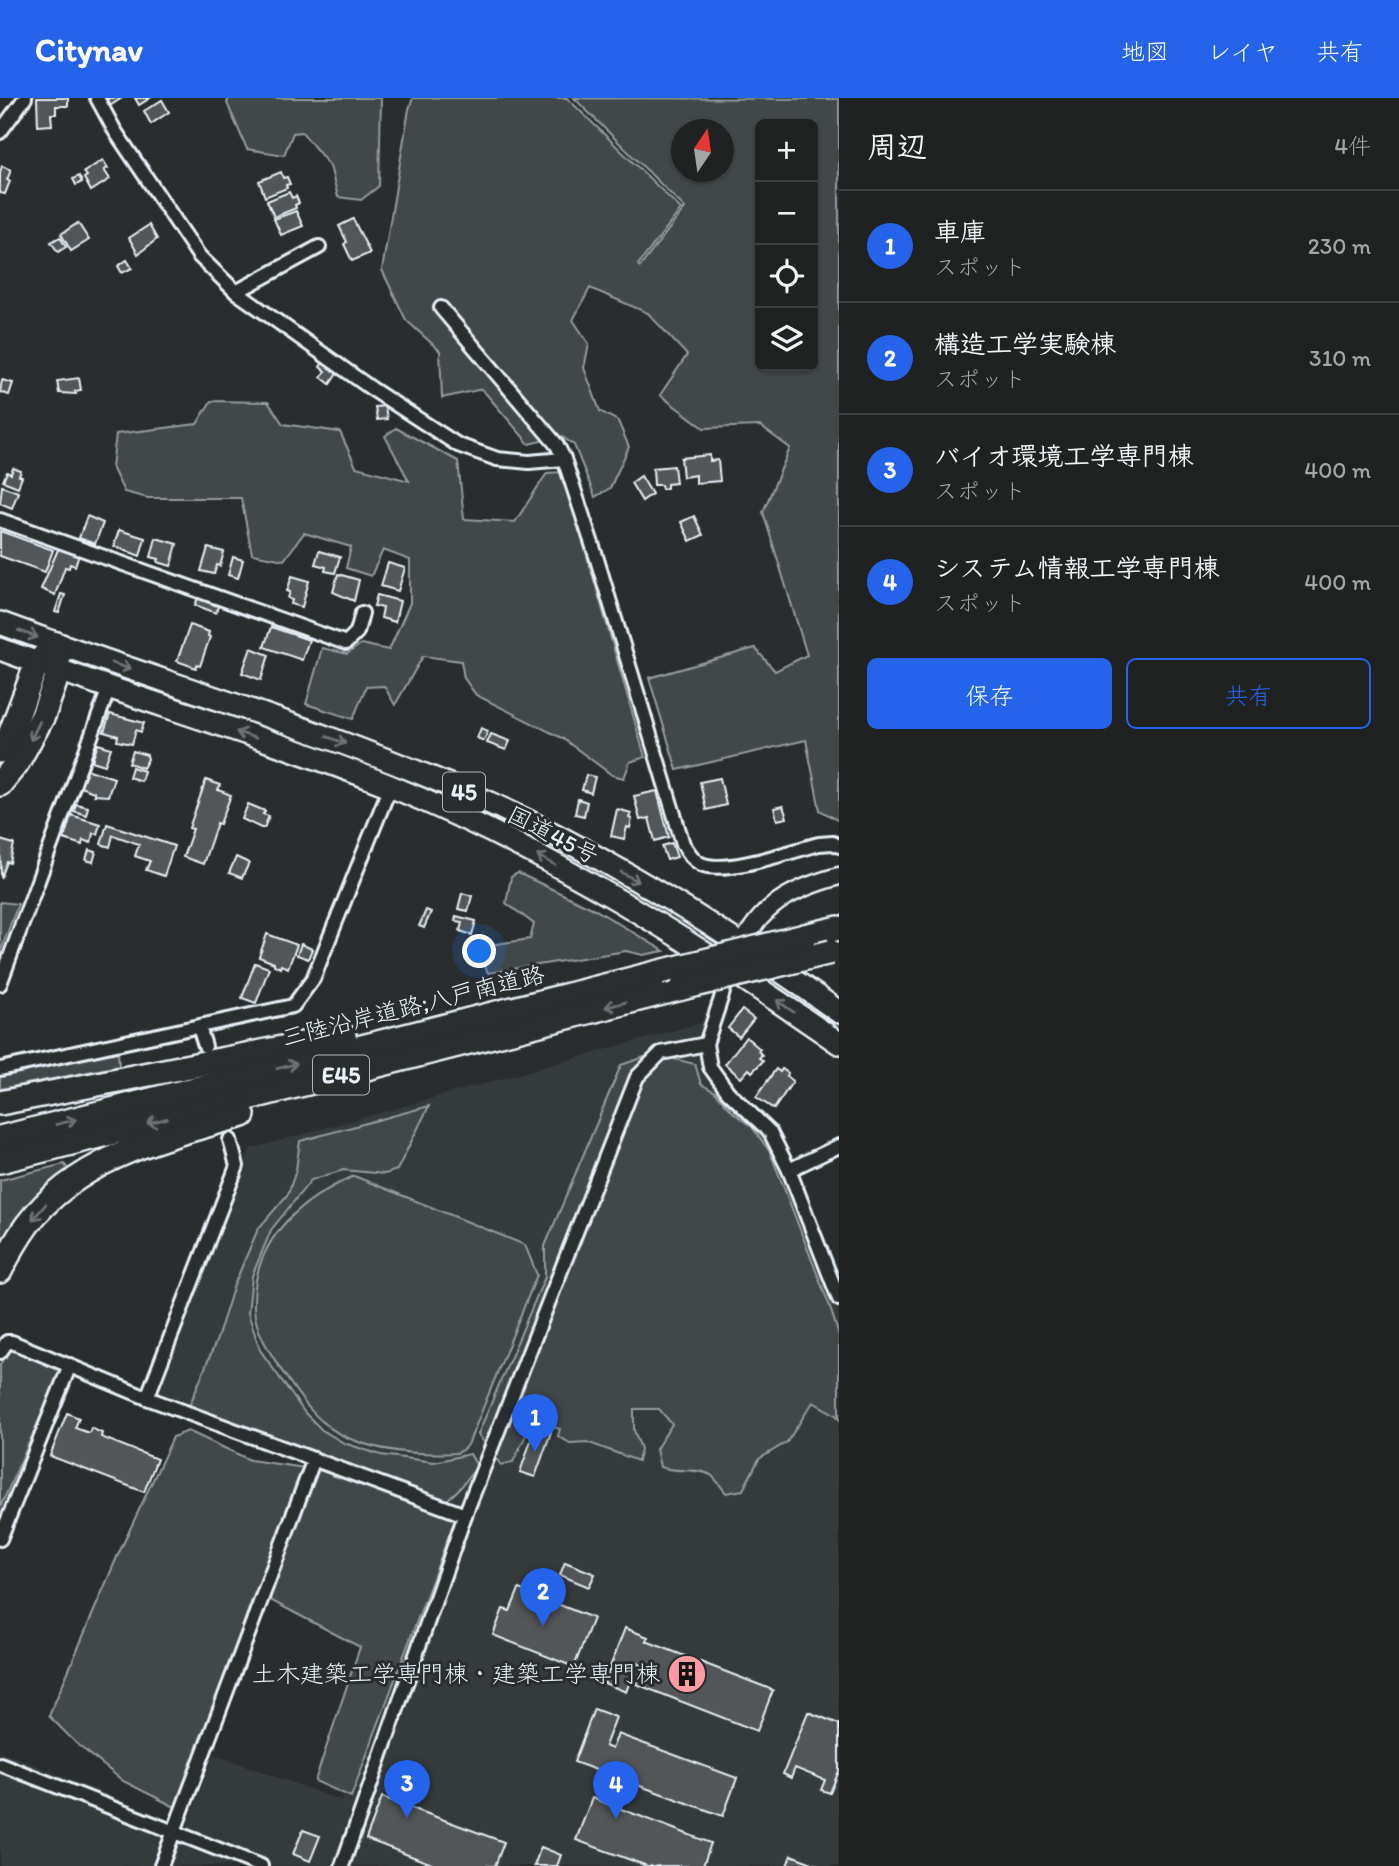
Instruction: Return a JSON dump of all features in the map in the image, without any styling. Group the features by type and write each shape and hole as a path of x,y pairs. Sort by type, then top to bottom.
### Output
{"highway":[{"name":"45","path":"0,623 56,644"},
{"path":"0,751 8,740 37,663 56,644"},
{"path":"0,784 17,763 43,716 59,671 56,644"},
{"name":"国道45号","path":"56,644 282,720 376,755 480,799 561,839 647,887 742,944 839,1012"},
{"name":"45","path":"0,649 59,671"},
{"name":"国道45号","path":"59,671 390,787 525,849 611,894 731,968 839,1043"},
{"name":"三陸沿岸道路;八戸南道路","path":"0,1138 839,928"},
{"name":"三陸沿岸道路;八戸南道路","path":"0,1161 835,951"},
{"path":"0,1103 577,992"},
{"path":"0,1271 27,1225 47,1202 98,1165 142,1145 316,1093 439,1050"}],"street":[{"path":"0,132 25,98"},
{"path":"97,98 115,131 199,256 236,292 372,389 458,445 498,458 529,462 564,459"},
{"path":"236,292 319,247"},
{"path":"441,308 557,445 564,459 683,844 691,857 701,864 717,868 819,844 833,843 839,846"},
{"path":"0,520 346,643 357,632 362,613"},
{"path":"0,985 108,688"},
{"path":"0,1069 293,1006 313,979 390,787"},
{"path":"839,876 790,893 755,921 731,968 706,1044 710,1067 728,1092 770,1132 789,1170 839,1299"},
{"path":"199,1027 205,1046"},
{"path":"342,1866 466,1515 637,1077 661,1053 706,1044"},
{"path":"146,1398 237,1166 230,1140"},
{"path":"789,1170 839,1146"},
{"path":"0,1352 7,1342 12,1342 146,1398 466,1515"},
{"path":"0,1539 70,1365"},
{"path":"161,1866 314,1459"},
{"path":"0,1764 261,1866"}],"shaded area":[{"path":"229,98 381,98 379,186 361,200 338,197 330,166 302,132 293,133 284,155 247,149 227,103"},
{"path":"413,98 567,98 681,209 638,265 640,267 685,208 574,98 839,99 839,821 820,810 806,740 677,770 649,678 755,648 775,671 807,655 763,512 790,448 760,426 704,428 660,395 687,355 648,313 590,288 573,320 589,344 584,368 600,411 618,421 629,447 610,488 595,497 574,445 561,436 529,444 482,389 442,398 440,351 406,320 382,270"},
{"path":"211,401 268,402 283,424 340,432 356,467 409,481 385,436 396,428 458,461 464,519 515,522 547,473 563,472 645,757 630,762 624,778 612,775 562,738 476,695 464,678 461,661 423,656 395,705 384,686 366,687 353,719 306,704 322,648 347,654 361,644 389,650 410,603 410,560 383,550 371,576 346,568 351,547 304,533 284,560 252,554 241,498 148,498 124,492 112,467 116,434 197,424"},
{"path":"518,873 594,909 664,951 643,955 626,951 488,973 483,961 490,945 530,939 534,924 506,903 511,877"},
{"path":"0,902 18,904 0,953"},
{"path":"710,1001 727,1007 717,1032 716,1062 734,1088 760,1109 783,1137 839,1279 839,1866 0,1866 0,1751 187,1827 214,1754 342,1801 455,1501 154,1393 250,1149 701,1023"},
{"path":"118,1051 119,1066 0,1089 0,1076"},
{"path":"653,1054 695,1064 701,1084 715,1092 734,1113 752,1127 770,1152 839,1336 839,1419 813,1402 787,1442 759,1459 743,1490 726,1493 711,1475 660,1467 656,1449 672,1424 659,1409 634,1409 634,1430 641,1449 638,1461 587,1442 570,1443 558,1436 560,1429 533,1421 513,1462 501,1465 478,1434 545,1277 545,1246 621,1065"},
{"path":"429,1106 397,1170 385,1174 343,1170 311,1180 271,1230 252,1276 248,1313 260,1350 305,1413 322,1430 344,1443 381,1455 434,1462 470,1454 477,1466 445,1502 188,1409 258,1229 288,1194 296,1170 300,1141"},
{"path":"64,1164 69,1170 30,1204 0,1247 0,1180"},
{"path":"354,1176 525,1245 537,1275 468,1445 458,1453 397,1451 366,1444 338,1433 322,1421 302,1399 260,1334 254,1307 255,1283 270,1243 297,1211 314,1198"},
{"path":"10,1349 62,1369 0,1508 0,1364"},
{"path":"188,1431 250,1460 319,1470 455,1519 351,1797 315,1781 360,1647 255,1592 177,1808 123,1781 76,1743 49,1716 117,1557 173,1437"}],"building":[{"path":"37,98 68,98 68,106 56,106 56,114 51,114 52,125 38,126"},
{"path":"107,98 122,98 111,105"},
{"path":"135,98 150,98 139,105"},
{"path":"162,100 169,112 151,124 144,111"},
{"path":"103,160 108,168 104,170 110,179 91,191 84,172"},
{"path":"2,166 11,170 5,194 0,193"},
{"path":"281,172 290,184 286,185 287,188 265,197 259,181"},
{"path":"79,176 82,182 76,185 73,179"},
{"path":"289,192 292,198 296,196 299,203 295,205 296,208 274,217 267,201"},
{"path":"296,211 303,226 281,235 274,219"},
{"path":"353,219 370,253 352,261 339,226"},
{"path":"78,223 89,240 71,251 61,234"},
{"path":"149,225 157,239 138,254 129,238"},
{"path":"60,237 66,247 58,252 51,242"},
{"path":"127,260 132,268 122,273 118,266"},
{"path":"323,362 338,372 330,384 321,377 325,371 320,367"},
{"path":"79,378 81,390 75,391 76,394 59,393 57,381"},
{"path":"2,380 13,383 9,395 0,392"},
{"path":"385,406 387,419 377,420 375,407"},
{"path":"710,455 710,461 718,460 720,481 696,483 696,475 683,477 681,458"},
{"path":"674,466 676,483 667,484 667,488 662,489 661,485 654,485 653,468"},
{"path":"13,468 21,471 18,487 3,481 7,472 11,474"},
{"path":"641,476 652,494 642,501 631,483"},
{"path":"2,486 18,492 12,508 0,503"},
{"path":"87,516 103,523 95,544 79,538"},
{"path":"694,516 703,535 690,541 681,522"},
{"path":"119,530 145,538 140,556 114,546"},
{"path":"0,531 53,550 45,572 0,556"},
{"path":"156,538 177,544 171,566 151,557"},
{"path":"59,547 79,555 75,566 70,564 69,568 65,567 55,595 41,589"},
{"path":"208,548 224,552 220,566 217,565 214,574 201,571"},
{"path":"319,551 340,557 335,573 325,571 326,567 315,564"},
{"path":"233,557 243,560 238,578 228,575"},
{"path":"388,563 405,568 398,591 381,586"},
{"path":"338,574 359,580 354,601 333,592"},
{"path":"292,576 309,581 302,607 291,604 292,600 288,598 290,592 287,591"},
{"path":"61,594 65,595 59,613 55,612"},
{"path":"377,595 400,601 395,622 381,618 383,608 374,606"},
{"path":"198,598 218,606 216,613 195,605"},
{"path":"190,625 209,632 210,637 200,666 197,665 196,668 177,661"},
{"path":"271,627 309,640 302,660 264,647"},
{"path":"251,648 269,655 261,680 242,673"},
{"path":"110,714 144,723 141,732 136,730 132,744 117,741 118,736 104,732"},
{"path":"481,728 488,731 484,741 477,738"},
{"path":"491,734 510,741 506,750 487,743"},
{"path":"98,744 111,748 105,765 92,761"},
{"path":"133,751 147,755 148,759 143,768 129,763"},
{"path":"132,767 144,771 141,781 129,777"},
{"path":"86,769 114,778 108,796 94,795 94,792 80,787"},
{"path":"586,775 595,777 591,793 582,790"},
{"path":"720,778 726,805 706,810 700,782"},
{"path":"206,780 220,785 218,790 231,795 220,824 217,823 203,864 183,857 193,829 189,828"},
{"path":"657,791 669,837 655,841 649,818 640,820 634,796"},
{"path":"578,799 587,802 584,816 575,814"},
{"path":"76,804 88,807 86,815 74,811"},
{"path":"248,804 265,811 263,814 269,816 264,828 242,819"},
{"path":"783,806 787,818 777,820 774,808"},
{"path":"617,809 631,813 630,828 627,827 624,839 611,836"},
{"path":"71,815 100,824 97,834 93,833 91,843 83,840 82,845 64,839"},
{"path":"107,824 174,846 164,876 146,870 150,861 135,856 139,844 113,835 110,847 101,844"},
{"path":"0,840 14,844 10,863 7,862 1,878"},
{"path":"672,843 677,857 667,860 662,846"},
{"path":"89,850 96,852 93,862 86,860"},
{"path":"236,857 249,863 242,878 229,873"},
{"path":"462,893 472,896 468,911 458,909"},
{"path":"426,910 431,912 424,928 419,926"},
{"path":"456,916 476,921 472,935 460,931 462,922 455,921"},
{"path":"267,934 297,945 288,968 281,965 280,968 259,957"},
{"path":"301,944 312,949 308,959 297,955"},
{"path":"255,963 269,968 256,1003 242,998"},
{"path":"742,1010 754,1019 739,1037 728,1028"},
{"path":"746,1037 760,1049 758,1051 762,1055 759,1058 763,1061 752,1072 749,1069 741,1078 725,1064"},
{"path":"776,1069 788,1073 787,1076 793,1081 774,1109 756,1097"},
{"path":"67,1413 79,1418 75,1428 89,1433 91,1428 102,1433 101,1437 157,1459 144,1492 50,1456"},
{"path":"536,1426 551,1432 535,1477 520,1472"},
{"path":"565,1562 595,1574 589,1587 560,1575"},
{"path":"519,1589 593,1618 574,1667 493,1635 503,1609 510,1611"},
{"name":"土木建築工学専門棟・建築工学専門棟","path":"625,1628 648,1637 646,1641 773,1690 757,1731 636,1684 643,1666 637,1663 626,1692 604,1683"},
{"path":"594,1709 616,1717 605,1746 612,1749 618,1734 737,1778 723,1816 574,1762"},
{"path":"808,1712 839,1724 839,1771 830,1793 821,1790 825,1780 795,1768 791,1778 783,1774"},
{"path":"382,1797 504,1842 495,1866 437,1866 366,1839"},
{"path":"592,1798 711,1843 703,1866 647,1866 576,1840"},
{"path":"303,1830 320,1836 310,1861 293,1854"},
{"path":"541,1847 561,1855 557,1866 534,1866"},
{"path":"791,1855 820,1866 787,1866"}],"place":[{"name":"車庫","path":"535,1452"},
{"name":"構造工学実験棟","path":"543,1626"},
{"name":"土木建築工学専門棟・建築工学専門棟","path":"687,1674"},
{"name":"バイオ環境工学専門棟","path":"407,1818"},
{"name":"システム情報工学専門棟","path":"616,1819"}]}
